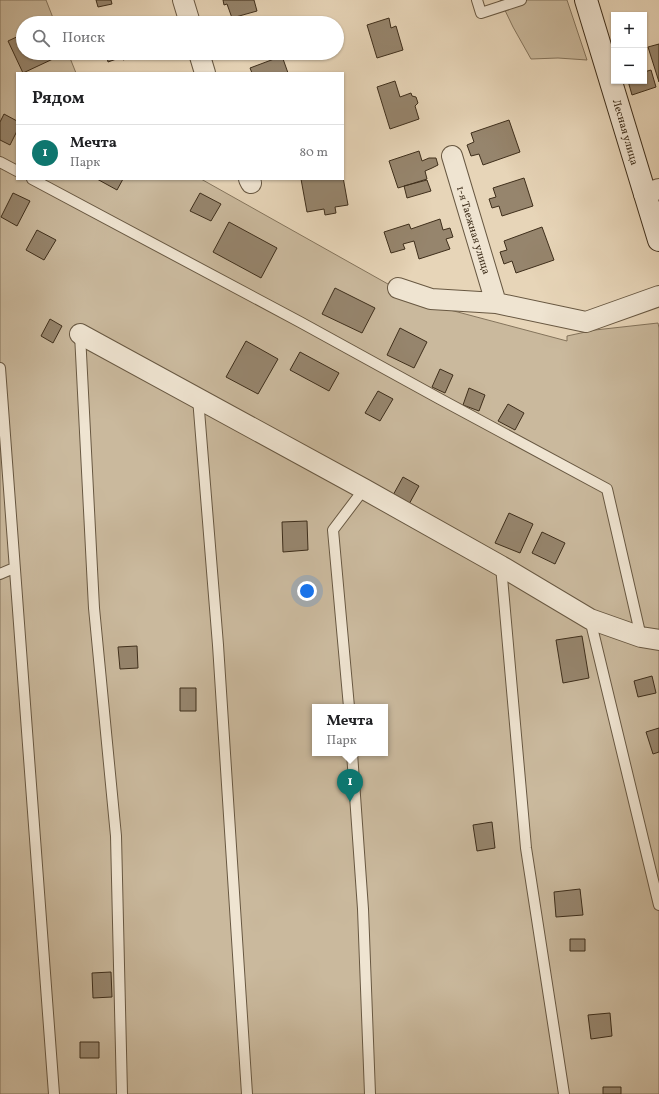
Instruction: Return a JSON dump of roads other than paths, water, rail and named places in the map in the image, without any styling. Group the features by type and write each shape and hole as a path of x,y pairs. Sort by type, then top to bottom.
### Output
{"street":[{"path":"183,0 188,16"},
{"name":"Лесная улица","path":"586,0 652,191 659,240"},
{"path":"201,60 205,72"},
{"name":"1-я Таежная улица","path":"452,156 496,303"},
{"path":"398,288 431,299 496,303 586,322 659,296"},
{"path":"80,334 364,489 501,566 590,619 650,639"}],"lane":[{"path":"477,0 481,13 521,0"},
{"path":"0,162 16,170"},
{"path":"34,180 300,322 607,489 650,639"},
{"path":"80,334 94,608 116,836 122,1094"},
{"path":"0,368 54,1094"},
{"path":"198,398 218,645 247,1094"},
{"path":"349,704 333,530 364,489"},
{"path":"501,566 526,848 564,1094"},
{"path":"0,574 14,568"},
{"path":"590,619 659,905"},
{"path":"352,756 363,909 370,1094"}],"place":[{"name":"Мечта","path":"350,802"}]}
